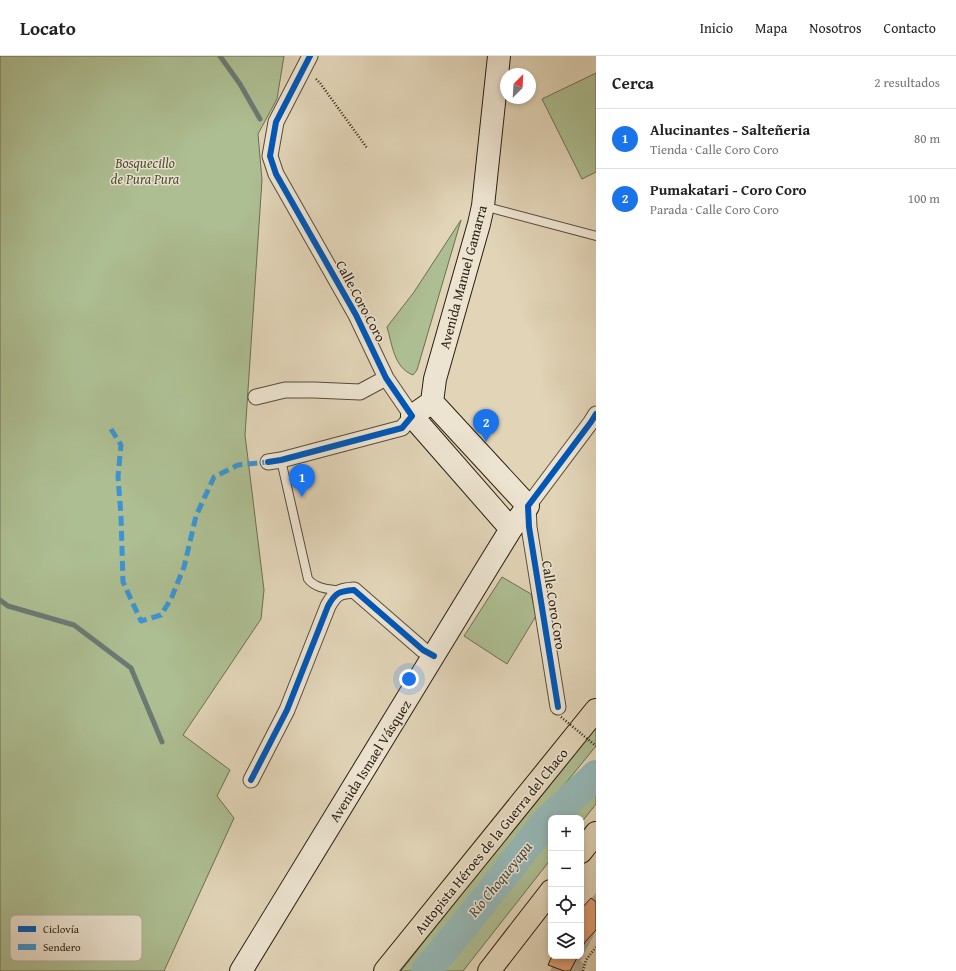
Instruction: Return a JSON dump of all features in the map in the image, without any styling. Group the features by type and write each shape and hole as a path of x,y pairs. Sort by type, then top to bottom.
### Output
{"highway":[{"name":"Autopista Héroes de la Guerra del Chaco","path":"385,971 596,710"},
{"path":"582,851 596,833"},
{"path":"489,971 548,895"}],"main road":[{"name":"Avenida Manuel Gamarra","path":"432,402 435,379 483,206 499,56"},
{"path":"412,416 432,402 528,506"},
{"name":"Calle Coro Coro","path":"412,416 512,529"},
{"name":"Avenida Ismael Vásquez","path":"241,971 512,529 528,506"}],"street":[{"name":"Calle Coro Coro","path":"307,62 276,122 270,156 276,174 356,315 386,378 412,416"},
{"path":"256,397 285,390 360,392 386,378"},
{"name":"Avenida Ismael Vásquez","path":"528,506 596,414"},
{"path":"275,461 402,428 412,416"},
{"name":"Calle Coro Coro","path":"528,506 529,527 560,712"},
{"path":"251,780 287,710 328,606 333,597 342,591 354,590 423,650 434,656"}],"lane":[{"path":"483,206 596,236"},
{"path":"275,461 308,579 317,587 342,591"}],"path":[{"path":"307,62 366,148"},
{"path":"560,712 596,746"},
{"path":"583,971 586,960 596,947"}],"green space":[{"name":"Bosquecillo de Pura Pura","path":"0,56 284,56 277,99 258,134 262,180 245,435 264,590 261,619 183,735 230,770 217,796 234,818 164,971 0,971"},
{"path":"596,73 596,172 582,179 542,99"},
{"path":"461,220 417,370 413,375 407,372 398,361 392,348 387,327 414,292"},
{"path":"502,577 531,594 536,616 507,664 464,636"},
{"path":"596,724 596,746 476,893 416,971 401,971 561,766"},
{"path":"596,775 596,804 584,819 584,815 563,815"},
{"path":"548,835 548,863 463,971 439,971"}],"building":[{"path":"591,898 596,902 596,930 584,944 584,923 584,906"},
{"path":"551,959 576,959 570,971 564,971 548,965"}],"waterway":[{"path":"220,56 240,84 260,119"},
{"path":"0,600 8,606 74,625 131,668 162,742"},
{"name":"Río Choqueyapu","path":"426,971 463,927 545,823 596,775"}],"marked path":[{"path":"111,429 121,445 118,477 123,582 141,621 161,615 171,599 184,567 196,516 214,477 238,465 268,462"}],"cycle path":[{"path":"268,462 281,460 402,428 412,416 386,378 356,315 276,174 270,156 276,122 310,56"},
{"path":"558,707 529,527 528,506 596,414"},
{"path":"251,780 287,710 328,606 335,595 341,592 354,590 423,650 434,656"}],"place":[{"name":"Pumakatari - Coro Coro","path":"486,442"},
{"name":"Alucinantes - Salteñeria","path":"302,497"}]}
